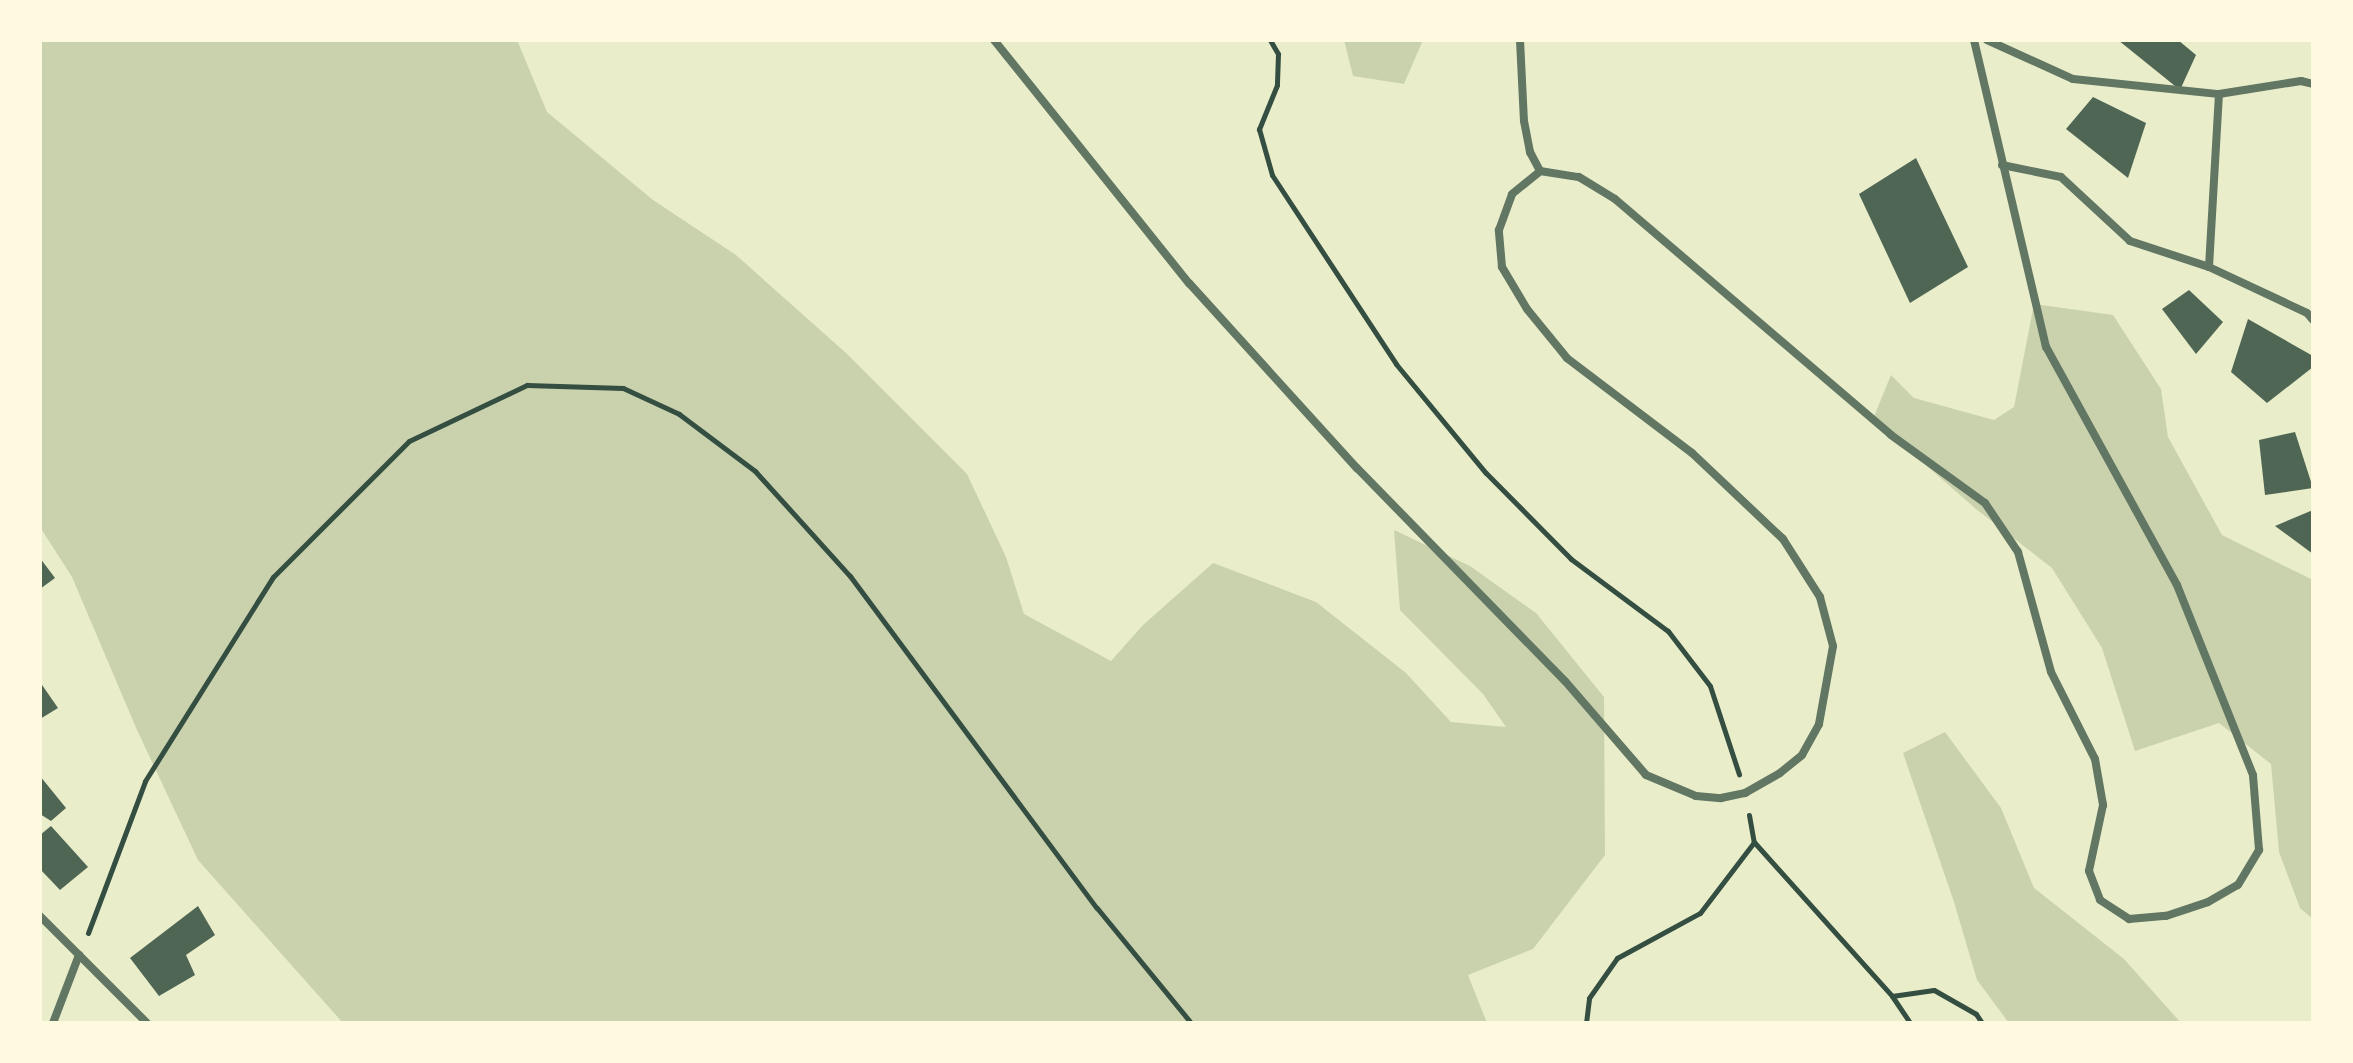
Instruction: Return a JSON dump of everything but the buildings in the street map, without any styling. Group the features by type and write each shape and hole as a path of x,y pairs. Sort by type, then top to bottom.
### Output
{"street":[{"path":"994,40 1189,283 1357,468 1565,681 1646,775 1696,796 1721,798 1745,793 1780,773 1802,755 1819,724 1833,646 1820,597 1783,539 1692,453 1567,358 1527,309 1502,267 1499,230 1512,194 1540,171 1579,177 1615,199 1891,435 1985,503 2018,552 2051,672 2095,759 2103,805 2089,871 2100,900 2129,919 2166,916 2208,902 2238,885 2259,850 2253,775 2177,585 2046,347 1974,40"},
{"path":"1520,40 1524,121 1530,152 1540,171"},
{"path":"1987,40 2073,79 2219,94 2301,81 2313,84"},
{"path":"2209,267 2219,94"},
{"path":"2002,165 2061,177 2130,241 2209,267 2307,313 2313,320"},
{"path":"40,916 147,1023"},
{"path":"53,1023 79,955"}],"path":[{"path":"1270,40 1278,54 1277,85 1259,129 1272,175 1396,364 1486,473 1571,559 1668,631 1710,686 1745,793 1754,842 1892,996 1910,1023"},
{"path":"79,955 145,781 273,577 409,441 527,385 623,388 679,414 755,471 850,576 1097,908 1191,1023"},
{"path":"1586,1023 1589,998 1617,958 1700,913 1754,842"},
{"path":"1892,996 1934,990 1976,1014 1982,1023"}],"green space":[{"path":"40,40 517,40 547,112 653,200 736,255 846,353 967,474 1006,557 1024,614 1111,661 1143,625 1213,563 1316,602 1406,673 1451,722 1506,727 1483,694 1400,610 1394,530 1470,566 1536,613 1604,697 1605,855 1533,949 1468,975 1487,1023 343,1023 198,860 137,730 72,577 40,527"},
{"path":"1344,40 1423,40 1404,84 1353,76"},
{"path":"2034,304 2113,315 2161,389 2168,437 2222,535 2313,580 2313,919 2300,908 2279,852 2271,764 2219,723 2135,751 2102,648 2052,568 1976,509 1873,419 1891,375 1914,398 1994,420 2014,407"},
{"path":"1945,732 2001,808 2034,888 2124,959 2181,1023 2009,1023 1977,980 1903,753"}]}
